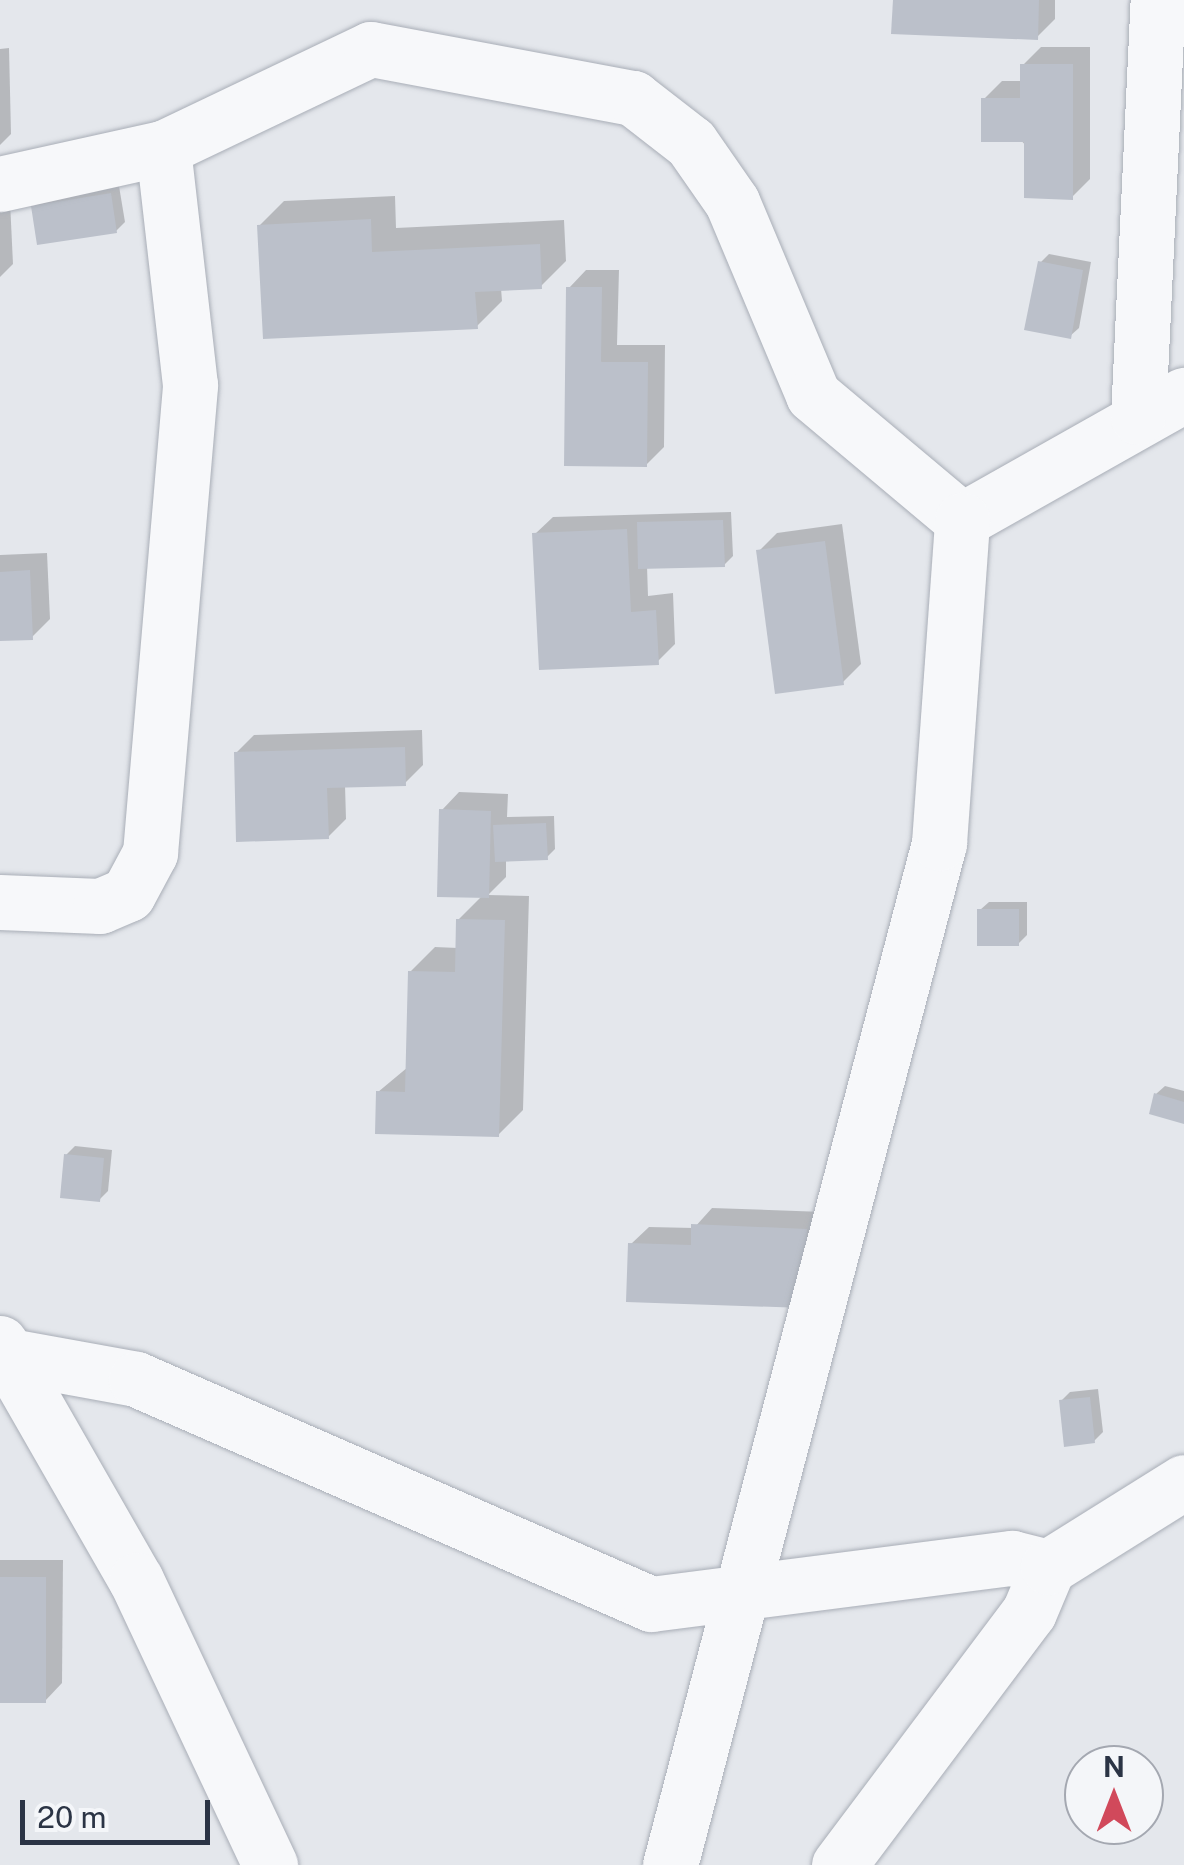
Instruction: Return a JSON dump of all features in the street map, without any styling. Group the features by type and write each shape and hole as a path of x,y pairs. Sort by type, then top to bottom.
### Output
{"street":[{"path":"962,520 1161,406 1158,0"},
{"path":"0,184 163,148 371,49 632,98 691,143 732,202 813,395 962,520"},
{"path":"0,902 100,906 128,894 150,853 190,386 163,148"},
{"path":"670,1865 737,1594 940,843 962,520"},
{"path":"5,1350 136,1379 651,1604 1012,1558 1048,1567"},
{"path":"5,1350 136,1580 270,1865"},
{"path":"839,1865 1030,1612 1048,1567 1184,1482"}],"building":[{"path":"893,0 1039,0 1038,40 891,34"},
{"path":"1020,64 1073,64 1073,200 1024,198 1024,142 981,142 981,98 1020,98"},
{"path":"111,193 117,233 37,245 31,206"},
{"path":"371,219 372,252 540,244 542,289 475,292 478,329 263,339 257,225"},
{"path":"1038,261 1083,270 1071,339 1024,330"},
{"path":"566,287 602,287 601,362 648,362 647,467 564,466"},
{"path":"723,520 725,567 638,569 637,522"},
{"path":"627,529 631,612 656,610 659,665 539,670 532,533"},
{"path":"825,541 844,685 775,694 756,550"},
{"path":"30,570 33,640 0,641 0,572"},
{"path":"405,747 406,786 327,788 329,839 236,842 234,752"},
{"path":"439,809 491,811 489,898 437,897"},
{"path":"546,823 548,860 495,862 493,825"},
{"path":"977,909 1019,909 1019,946 977,946"},
{"path":"456,919 505,920 499,1137 375,1134 376,1091 405,1092 408,971 455,972"},
{"path":"1154,1093 1184,1102 1184,1124 1149,1114"},
{"path":"64,1154 104,1158 100,1202 60,1198"},
{"path":"691,1224 807,1229 804,1308 626,1302 628,1243 691,1245"},
{"path":"1090,1397 1095,1443 1064,1447 1059,1400"},
{"path":"0,1577 46,1577 46,1703 0,1703"}]}
